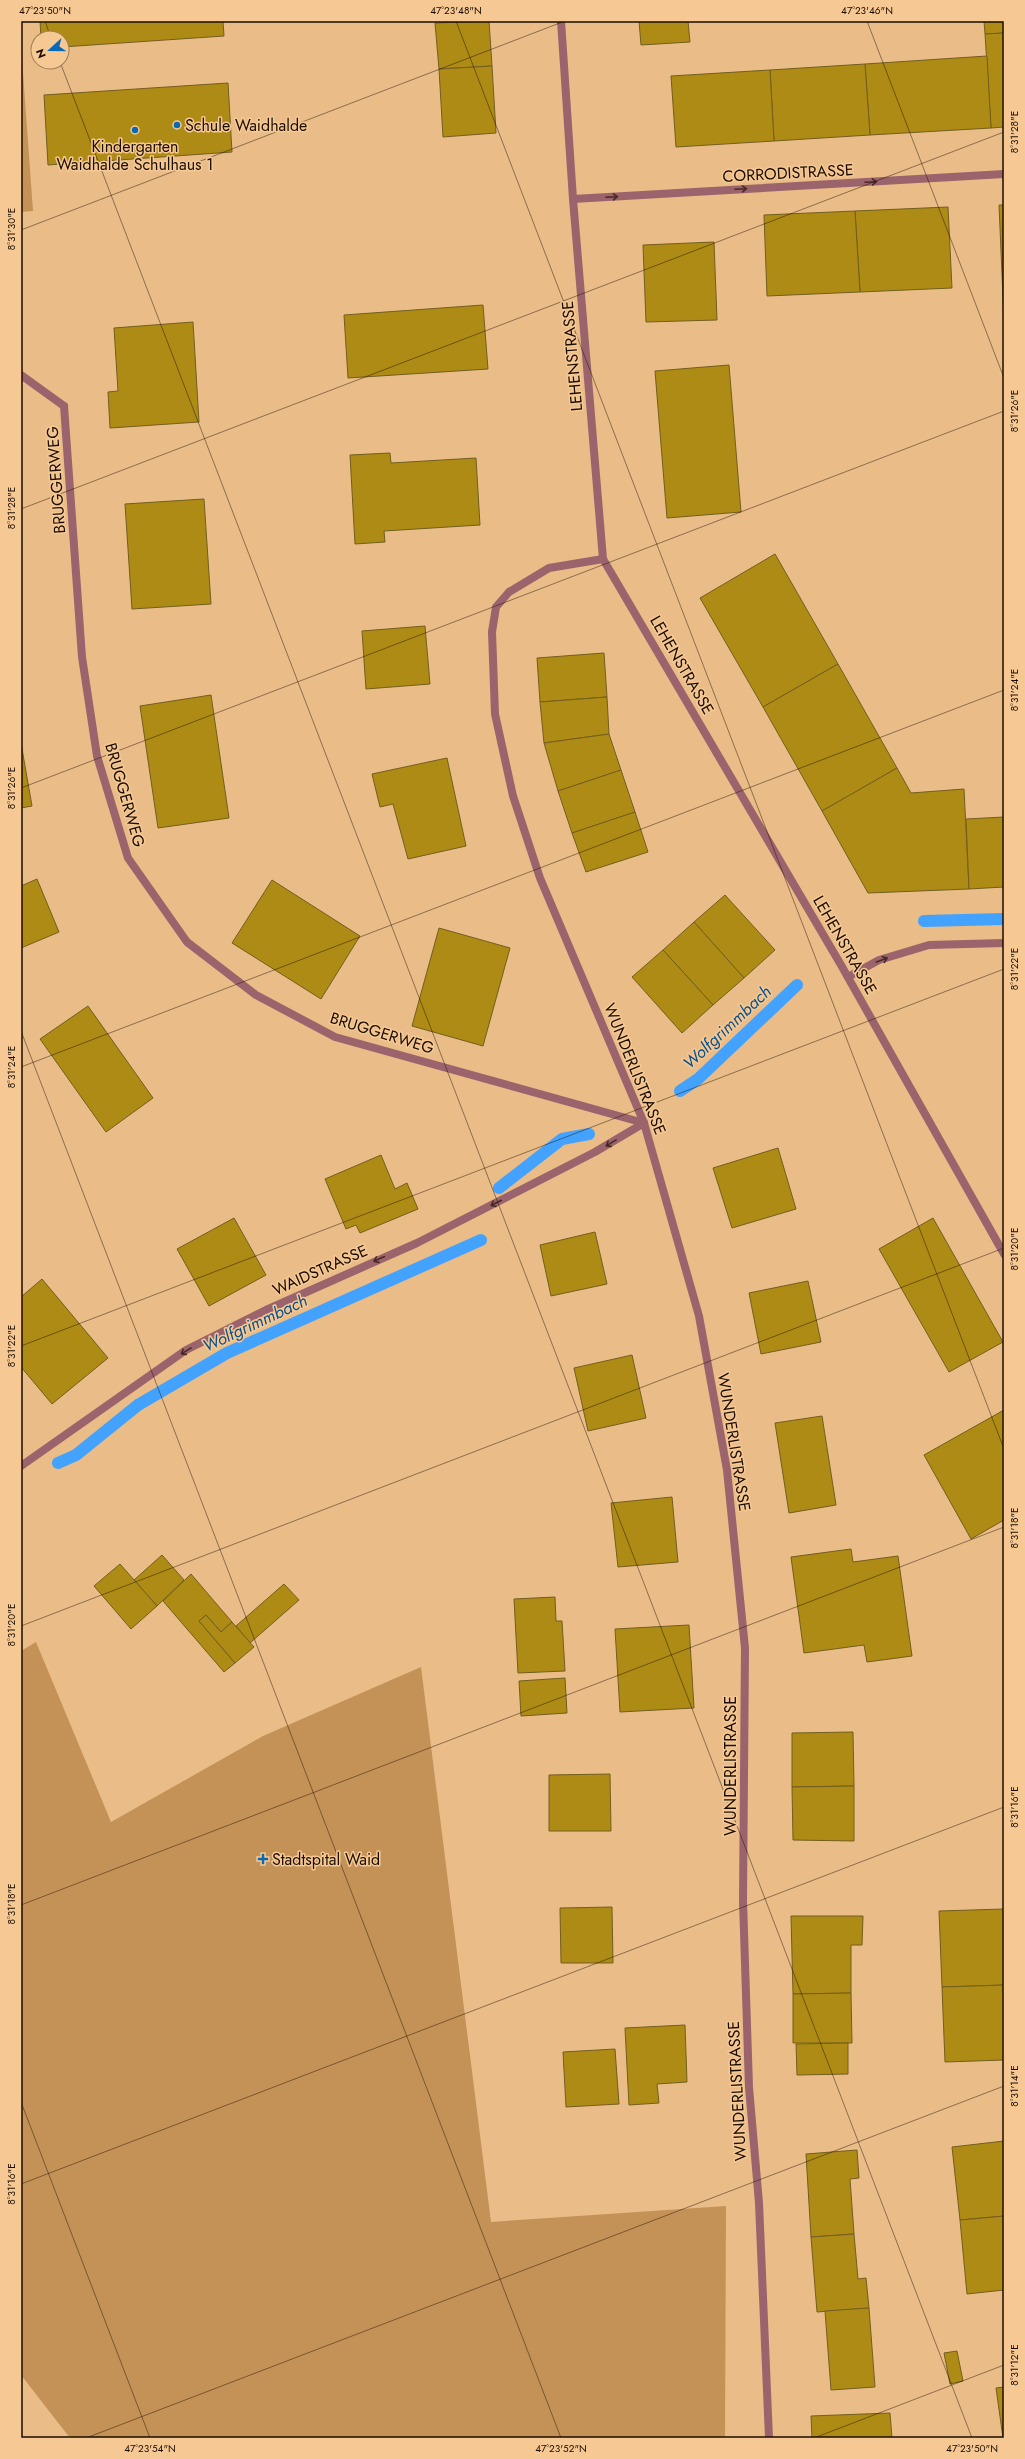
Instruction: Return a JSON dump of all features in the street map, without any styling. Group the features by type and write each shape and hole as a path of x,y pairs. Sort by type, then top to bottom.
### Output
{"street":[{"name":"LEHENSTRASSE","path":"561,21 573,199 603,559 848,977 1004,1254"},
{"name":"CORRODISTRASSE","path":"573,199 1004,174"},
{"name":"BRUGGERWEG","path":"21,375 64,406 82,657 97,756 128,858 187,942 256,995 335,1037 644,1122"},
{"name":"WUNDERLISTRASSE","path":"603,559 549,568 509,592 496,607 492,632 495,714 512,796 540,878 644,1122 699,1316 727,1470 745,1648 744,1901 748,2079 759,2203 769,2438"},
{"path":"848,977 879,960 929,945 1004,943"},
{"name":"WAIDSTRASSE","path":"21,1466 186,1350 266,1310 417,1243 595,1152 644,1122"}],"shaded area":[{"path":"21,45 33,211 21,212"},
{"name":"Stadtspital Waid","path":"36,1642 111,1822 263,1736 421,1667 491,2222 726,2206 725,2438 70,2438 21,2375 21,1651"}],"building":[{"path":"40,21 223,21 224,36 70,46 70,30 41,30"},
{"path":"489,21 492,66 439,69 435,23"},
{"path":"639,21 688,21 690,42 641,45"},
{"path":"984,21 1004,21 1004,33 985,34"},
{"path":"1004,33 1004,127 991,128 985,34"},
{"path":"987,56 991,128 870,135 865,64"},
{"path":"865,64 870,135 774,141 770,70"},
{"path":"492,66 496,133 443,137 439,69"},
{"path":"770,70 774,141 676,147 671,76"},
{"path":"228,83 232,152 48,165 44,95"},
{"path":"999,205 1004,205 1004,274 1002,274"},
{"path":"948,207 952,288 860,292 855,211"},
{"path":"855,211 860,292 767,296 764,215"},
{"path":"714,242 717,320 646,322 643,245"},
{"path":"1002,274 1004,274 1004,327"},
{"path":"483,305 488,369 348,378 344,315"},
{"path":"193,322 199,422 110,428 108,392 118,391 114,328"},
{"path":"729,365 741,512 667,518 655,371"},
{"path":"390,453 391,463 476,458 480,525 384,531 385,542 355,544 350,455"},
{"path":"204,499 211,604 132,609 125,504"},
{"path":"775,554 838,664 763,707 700,598"},
{"path":"425,626 430,684 366,689 362,631"},
{"path":"604,653 607,697 540,702 537,658"},
{"path":"838,664 897,768 822,811 763,707"},
{"path":"211,695 229,818 158,828 140,706"},
{"path":"607,697 609,734 544,743 540,702"},
{"path":"609,734 621,770 558,791 544,743"},
{"path":"21,743 32,806 21,808"},
{"path":"447,758 466,846 408,859 393,804 380,807 372,774"},
{"path":"897,768 911,793 964,789 969,889 868,893 822,811"},
{"path":"621,770 635,812 572,833 558,791"},
{"path":"635,812 648,852 586,872 572,833"},
{"path":"1004,817 1004,887 969,889 966,819"},
{"path":"37,879 59,932 21,948 21,886"},
{"path":"272,880 360,936 321,999 232,943"},
{"path":"725,895 775,950 744,978 694,922"},
{"path":"694,922 744,978 713,1005 663,950"},
{"path":"439,928 510,948 483,1046 412,1026"},
{"path":"663,950 713,1005 682,1033 632,977"},
{"path":"88,1006 153,1098 106,1132 40,1039"},
{"path":"778,1148 796,1209 732,1228 713,1168"},
{"path":"381,1155 395,1189 407,1183 418,1209 360,1233 356,1225 346,1229 325,1179"},
{"path":"234,1218 266,1275 209,1306 177,1249"},
{"path":"933,1218 1003,1342 949,1372 879,1249"},
{"path":"595,1232 607,1284 551,1296 540,1245"},
{"path":"42,1279 108,1358 52,1404 21,1367 21,1297"},
{"path":"808,1281 821,1342 761,1354 749,1293"},
{"path":"632,1355 646,1418 588,1431 574,1368"},
{"path":"1004,1410 1004,1520 971,1539 924,1455"},
{"path":"822,1416 836,1505 789,1513 775,1423"},
{"path":"672,1497 678,1562 618,1567 611,1503"},
{"path":"851,1549 853,1562 898,1556 912,1656 867,1662 864,1645 804,1653 791,1557"},
{"path":"162,1555 184,1580 157,1606 134,1580"},
{"path":"120,1564 157,1606 131,1629 94,1586"},
{"path":"191,1574 232,1622 221,1632 206,1615 199,1621 235,1663 224,1672 163,1601"},
{"path":"284,1584 299,1600 250,1643 236,1626"},
{"path":"555,1597 556,1621 562,1621 565,1671 518,1673 514,1599"},
{"path":"206,1615 221,1632 232,1622 254,1647 235,1663 199,1621"},
{"path":"689,1625 694,1708 620,1712 615,1629"},
{"path":"565,1678 567,1713 521,1716 519,1681"},
{"path":"853,1732 854,1786 792,1787 792,1733"},
{"path":"610,1774 611,1831 549,1831 549,1775"},
{"path":"854,1786 854,1841 793,1840 792,1787"},
{"path":"612,1907 613,1963 561,1963 560,1908"},
{"path":"1004,1909 1004,1985 942,1987 939,1911"},
{"path":"791,1916 863,1916 862,1945 851,1945 851,1993 793,1994"},
{"path":"1004,1985 1004,2060 945,2062 942,1987"},
{"path":"851,1993 852,2043 793,2043 793,1994"},
{"path":"685,2025 687,2082 657,2084 659,2103 629,2105 625,2028"},
{"path":"848,2043 848,2074 797,2075 796,2044"},
{"path":"615,2049 619,2104 566,2107 563,2052"},
{"path":"1004,2141 1004,2216 960,2220 952,2147"},
{"path":"857,2150 859,2178 850,2179 854,2234 811,2237 806,2154"},
{"path":"1004,2216 1004,2290 967,2294 960,2220"},
{"path":"854,2234 858,2279 866,2278 869,2308 817,2312 811,2237"},
{"path":"869,2308 875,2387 831,2390 825,2311"},
{"path":"957,2351 963,2381 950,2384 944,2353"},
{"path":"1004,2387 1004,2438 1003,2438 996,2388"},
{"path":"890,2413 892,2438 812,2438 811,2416"}],"waterway":[{"name":"Wolfgrimmbach","path":"924,921 1004,919"},
{"name":"Wolfgrimmbach","path":"680,1091 698,1079 797,985"},
{"name":"Wolfgrimmbach","path":"499,1188 562,1139 589,1134"},
{"name":"Wolfgrimmbach","path":"58,1463 76,1455 138,1405 227,1353 481,1240"}],"place":[{"name":"Schule Waidhalde","path":"177,125"},
{"name":"Kindergarten Waidhalde Schulhaus 1","path":"135,130"},
{"name":"Stadtspital Waid","path":"263,1859"}]}
